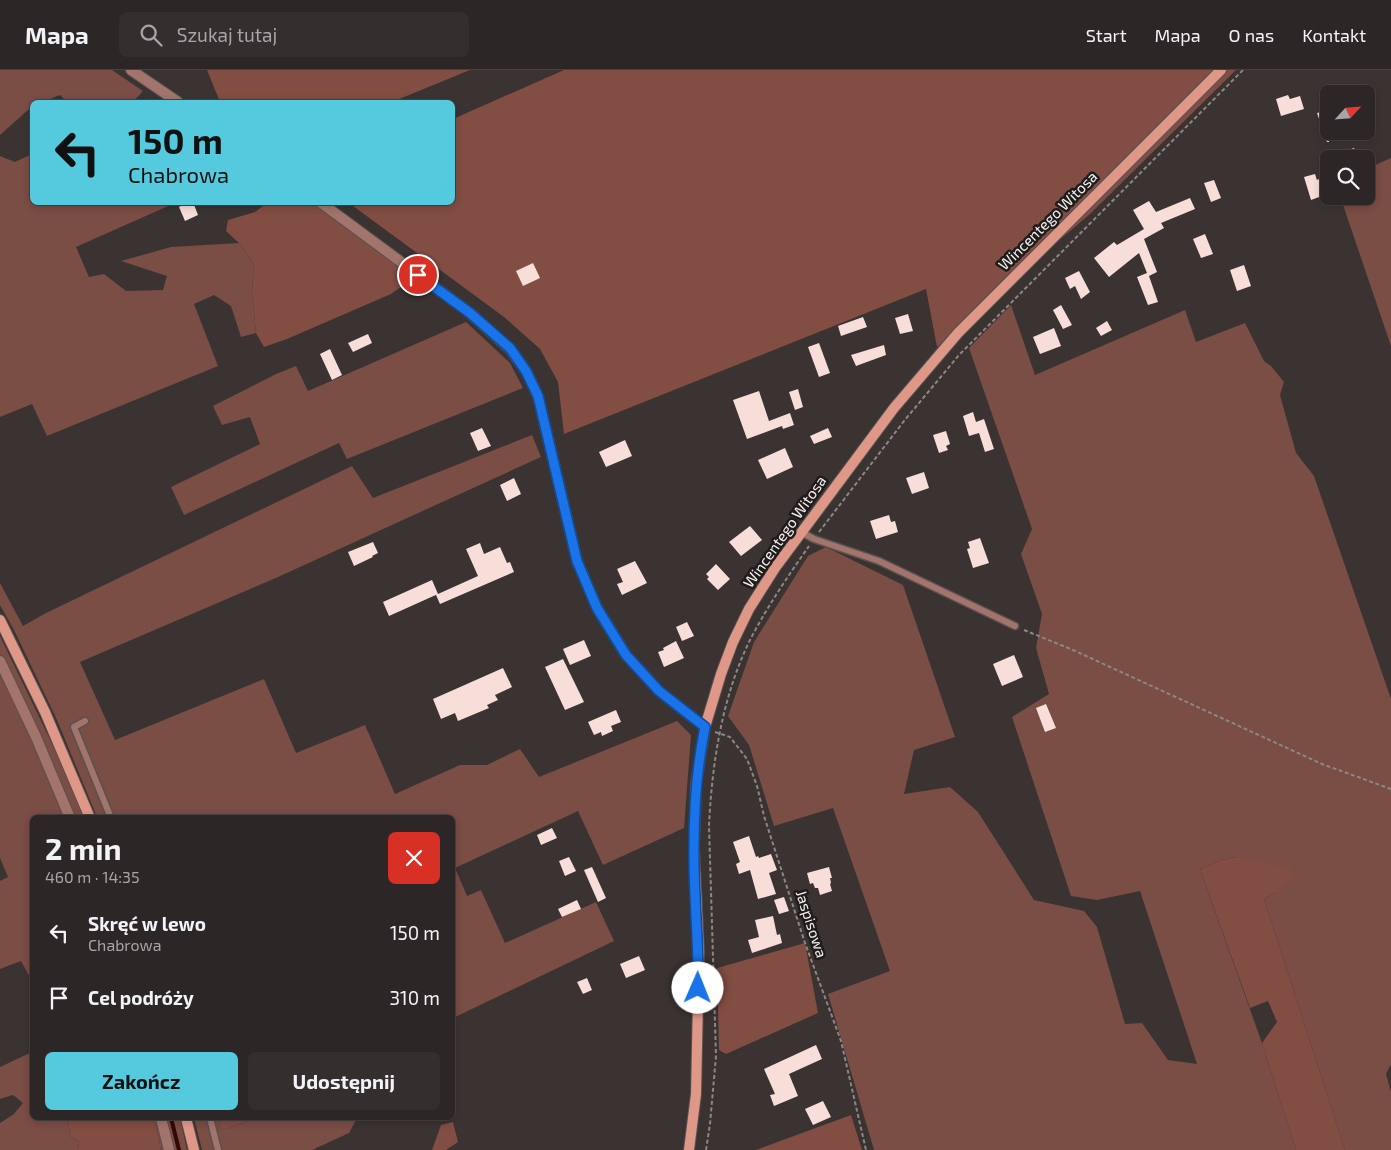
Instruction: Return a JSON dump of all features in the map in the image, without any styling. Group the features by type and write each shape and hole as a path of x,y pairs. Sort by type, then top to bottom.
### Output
{"main road":[{"name":"Wincentego Witosa","path":"689,1150 696,1094 698,1019 699,953 694,847 696,784 705,727 733,642 765,584 801,532 894,408 958,333 1221,70"},
{"path":"0,620 45,712 89,815"},
{"path":"186,1120 194,1150"}],"street":[{"path":"131,70 175,100"},
{"path":"324,205 470,313 510,348 526,371 538,396 577,561 597,608 626,655 659,691 705,727"},
{"path":"0,661 69,815"},
{"path":"162,1120 169,1150"}],"lane":[{"path":"801,532 814,539 878,561 1015,626"},
{"path":"85,721 74,727 111,815"},
{"path":"210,1120 218,1150"}],"path":[{"path":"1015,626 1074,650 1322,764 1391,789"},
{"name":"Jaspisowa","path":"705,727 730,737 747,759 805,943 841,1041 866,1150"}],"shaded area":[{"path":"0,70 112,70 143,91 135,100 65,100 60,95 48,100 30,100 30,108 0,135"},
{"path":"207,70 470,70 397,100 219,100"},
{"path":"564,70 1236,70 1090,214 1002,289 958,333 937,347 926,289 564,434 558,382 540,349 504,317 352,205 455,205 455,118"},
{"path":"30,155 30,205 170,205 76,247 89,277 104,274 126,291 163,290 167,276 121,261 171,247 239,243 254,264 252,291 256,333 241,337 231,306 214,295 194,304 218,366 47,436 32,404 0,417 0,156 15,162"},
{"path":"1391,158 1391,346 1343,205 1375,205 1375,165"},
{"path":"264,205 323,205 418,275 391,294 264,347 256,333 252,291 254,264 239,243 226,231 228,220 255,212"},
{"path":"1011,305 1035,375 1185,310 1196,342 1245,323 1264,361 1271,366 1284,382 1280,395 1296,453 1314,476 1391,699 1391,1064 1386,1074 1391,1092 1391,1150 1345,1150 1264,899 1277,892 1237,857 1222,860 1200,869 1262,1043 1296,1150 874,1150 828,994 890,971 833,808 774,826 749,745 728,716 754,642 808,556 826,547 903,585 955,737 914,750 904,794 950,787 978,812 1034,900 1084,911 1097,927 1125,1024 1142,1023 1168,1060 1197,1064 1140,891 1097,900 1071,896 1012,717 1049,694 1036,648 1042,614 1021,554 1032,529 969,348"},
{"path":"466,322 510,363 523,388 347,459 339,443 184,515 171,487 260,444 250,417 222,425 213,406 296,366 308,391"},
{"path":"532,435 541,457 278,577 80,662 115,740 264,679 296,753 365,725 395,794 460,765 487,765 520,749 539,777 677,721 691,735 684,828 603,865 578,811 455,868 455,815 96,815 57,720 0,605 0,583 23,626 46,613 352,466 373,498"},
{"path":"0,636 59,758 83,815 30,815 30,977 21,961 0,969 0,881 8,877 0,858"},
{"path":"1237,857 1290,868 1294,879 1264,899 1345,1150 1296,1150 1262,1043 1277,1022 1268,1001 1250,1008 1200,869 1222,860"},
{"path":"455,868 467,896 481,890 505,943 596,902 614,941 455,1017"},
{"path":"805,943 818,1013 726,1054 719,1050 717,968"},
{"path":"30,1053 30,1120 68,1120 70,1136 79,1142 78,1150 0,1150 0,1123 14,1114 23,1103 13,1095 0,1099 0,1067"},
{"path":"851,1115 862,1150 756,1150"},
{"path":"68,1120 154,1120 161,1150 78,1150 79,1142 70,1136"},
{"path":"154,1120 180,1120 187,1150 161,1150"},
{"path":"194,1120 218,1120 221,1130 252,1120 356,1120 349,1133 312,1150 202,1150"},
{"path":"218,1120 252,1120 221,1130"},
{"path":"453,1122 458,1142 446,1150 432,1150 441,1125"}],"building":[{"path":"1288,95 1290,99 1300,96 1304,109 1281,116 1276,99"},
{"path":"1315,174 1317,180 1320,178 1320,197 1311,200 1304,177"},
{"path":"1214,180 1221,198 1211,202 1204,183"},
{"path":"1190,198 1195,209 1161,223 1164,228 1144,239 1157,272 1149,276 1158,302 1148,305 1137,277 1147,273 1139,253 1109,277 1094,258 1114,242 1117,245 1144,229 1133,210 1149,201 1156,212"},
{"path":"183,205 194,205 198,215 185,221 179,207"},
{"path":"1205,234 1213,254 1201,258 1193,239"},
{"path":"533,263 540,278 523,286 516,271"},
{"path":"1244,265 1251,286 1237,291 1230,270"},
{"path":"1079,271 1090,292 1081,299 1075,286 1070,289 1065,278"},
{"path":"1061,305 1072,325 1063,329 1053,310"},
{"path":"908,314 913,331 900,334 895,318"},
{"path":"863,317 867,327 841,336 838,326"},
{"path":"1107,321 1112,330 1101,336 1096,328"},
{"path":"1054,328 1061,346 1040,354 1033,337"},
{"path":"368,334 372,343 353,352 348,343"},
{"path":"819,343 830,373 819,377 808,347"},
{"path":"884,345 886,355 856,366 851,355"},
{"path":"330,349 342,375 332,380 320,354"},
{"path":"798,389 803,407 795,410 789,392"},
{"path":"759,391 769,421 790,413 794,425 783,429 782,426 747,439 733,400"},
{"path":"973,412 976,422 984,419 994,449 985,452 979,433 969,436 963,416"},
{"path":"482,428 491,446 478,451 470,433"},
{"path":"828,428 832,437 814,444 810,436"},
{"path":"946,431 950,444 946,446 948,450 939,453 933,435"},
{"path":"625,440 632,456 606,467 599,452"},
{"path":"785,448 793,467 767,479 758,460"},
{"path":"924,472 929,488 912,494 906,478"},
{"path":"514,478 521,494 507,501 500,485"},
{"path":"889,515 891,522 895,521 898,532 876,539 870,521"},
{"path":"750,526 762,540 741,556 729,542"},
{"path":"980,538 989,563 973,568 967,549 970,548 968,542"},
{"path":"373,542 378,553 354,566 348,552"},
{"path":"480,543 484,554 500,547 507,563 510,562 514,572 440,604 436,595 478,576 466,549"},
{"path":"635,561 647,583 622,595 617,584 623,582 617,569"},
{"path":"716,564 730,579 718,590 707,579 709,577 706,574"},
{"path":"432,580 438,594 389,616 383,602"},
{"path":"687,622 694,636 682,641 676,627"},
{"path":"584,640 591,656 570,665 563,649"},
{"path":"676,641 684,658 664,667 658,652"},
{"path":"1014,655 1023,677 1002,686 993,664"},
{"path":"563,659 584,702 565,710 545,667"},
{"path":"503,668 512,687 495,695 498,700 487,705 489,708 458,721 455,713 441,719 433,699"},
{"path":"1046,704 1056,728 1045,732 1036,708"},
{"path":"616,710 621,722 611,726 613,731 602,736 601,732 594,735 588,722"},
{"path":"552,828 557,838 541,845 537,835"},
{"path":"749,836 756,857 758,856 759,858 771,854 777,870 769,873 776,894 758,899 750,870 739,874 736,864 740,862 733,842"},
{"path":"569,857 576,871 565,876 559,861"},
{"path":"592,867 606,898 598,902 584,870"},
{"path":"829,867 832,878 830,878 830,884 832,891 820,895 818,888 815,888 813,883 810,884 807,873"},
{"path":"784,897 789,911 779,914 774,900"},
{"path":"577,900 581,909 562,917 558,909"},
{"path":"773,916 777,935 780,934 782,943 752,953 748,940 759,937 755,920"},
{"path":"639,956 645,970 626,978 620,964"},
{"path":"587,978 592,990 583,994 577,982"},
{"path":"816,1045 822,1059 789,1074 798,1096 774,1106 770,1095 775,1094 764,1069"},
{"path":"823,1101 831,1117 813,1125 805,1109"}],"waterway":[{"path":"172,1120 179,1150"}],"route":[{"path":"418,275 470,313 510,348 526,371 538,396 577,561 597,608 626,655 659,691 705,727 696,784 694,847 699,953 698,988"}]}
